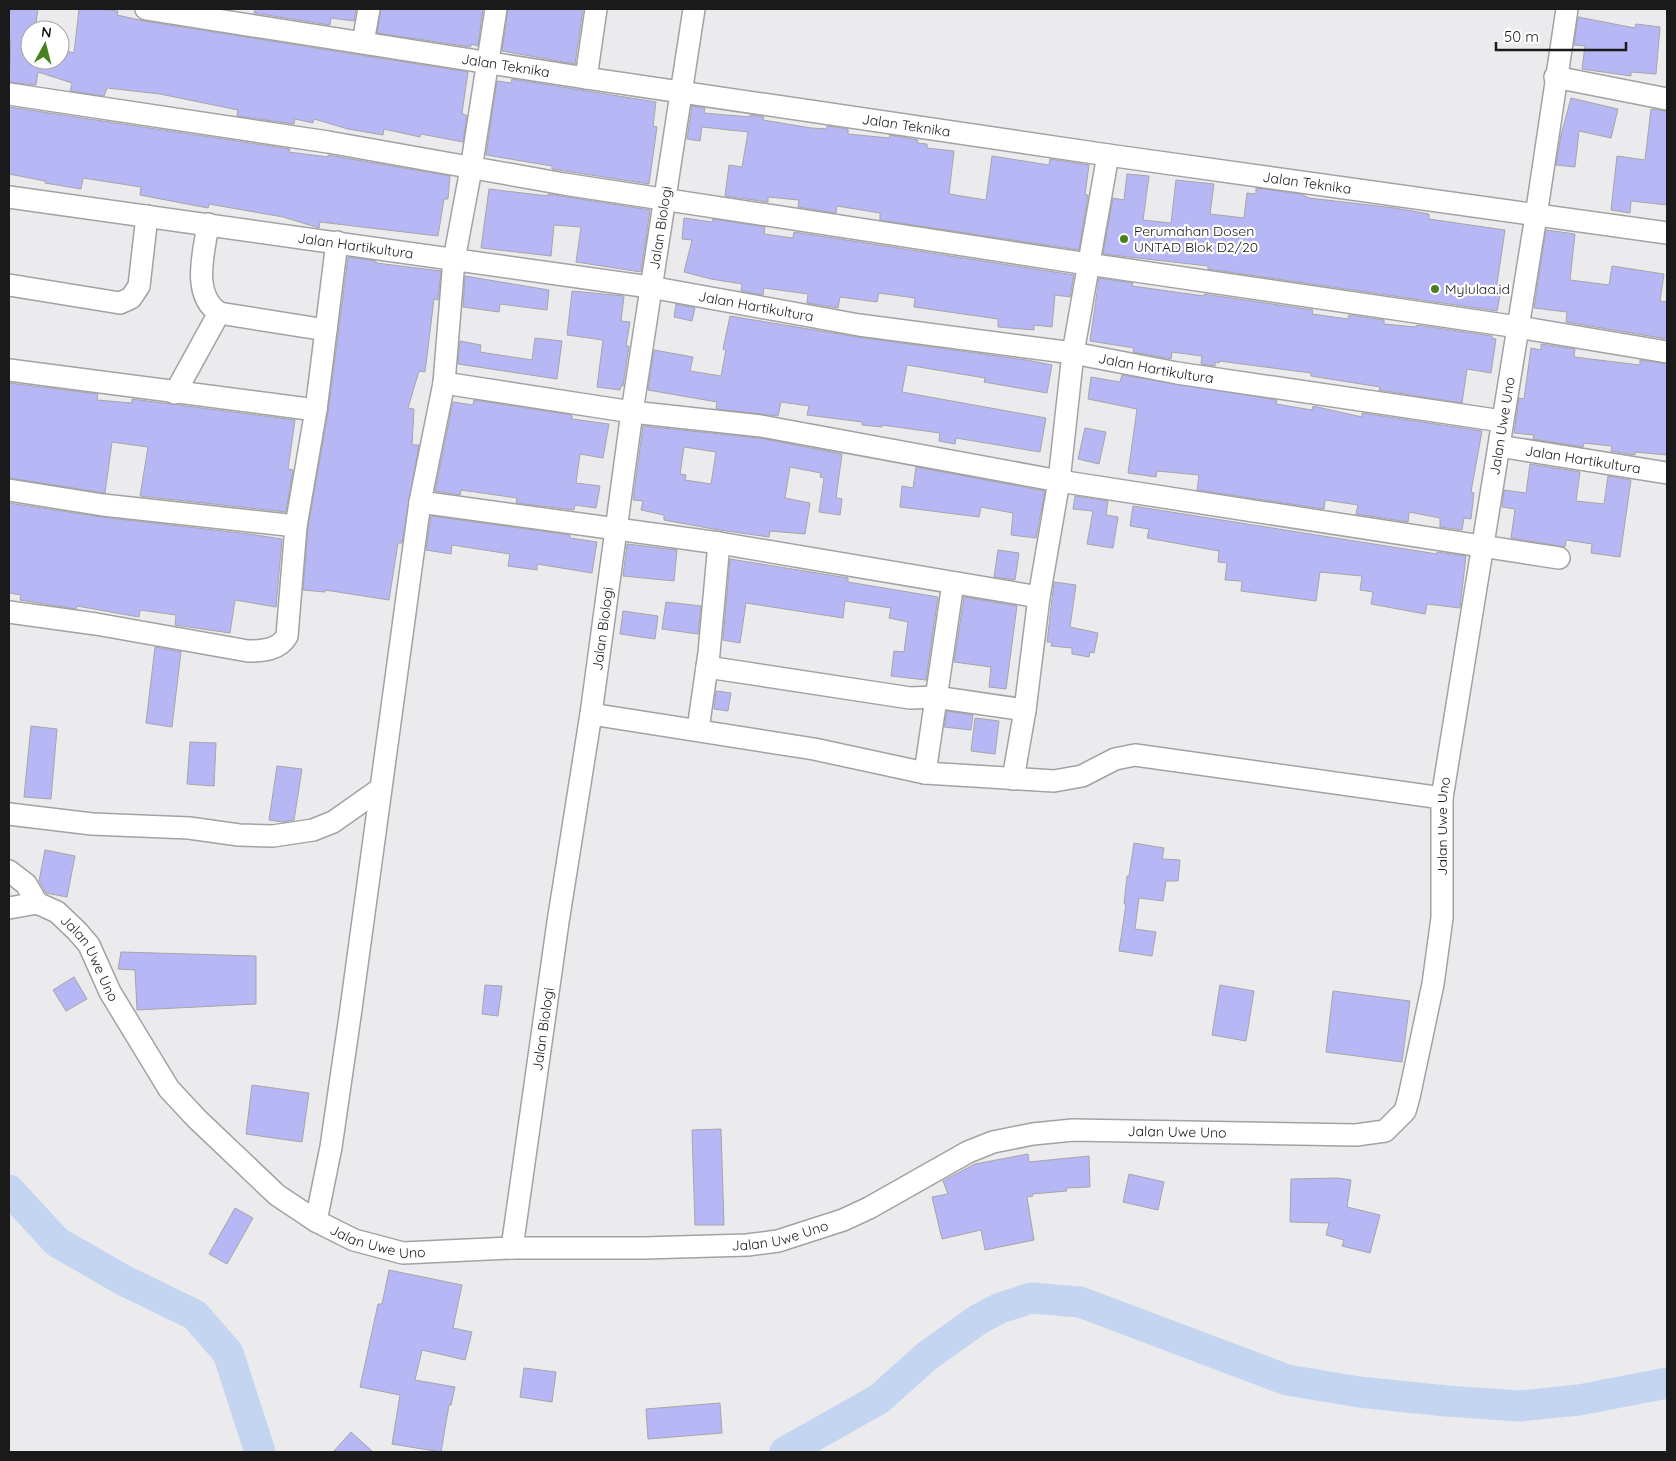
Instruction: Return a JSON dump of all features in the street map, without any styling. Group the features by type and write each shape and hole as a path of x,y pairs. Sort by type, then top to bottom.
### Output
{"street":[{"name":"Jalan Teknika","path":"146,9 247,17 363,42 487,63 1108,155 1667,234"},
{"path":"363,42 369,9"},
{"path":"316,1221 331,1147 420,502 444,383 454,260 472,169 496,9"},
{"path":"586,78 596,9"},
{"name":"Jalan Biologi","path":"512,1248 650,287 694,9"},
{"name":"Jalan Uwe Uno","path":"37,903 57,912 77,931 89,946 110,992 168,1089 196,1119 277,1195 316,1221 354,1240 403,1253 512,1248 644,1248 747,1245 778,1241 843,1220 869,1208 968,1152 993,1142 1033,1134 1073,1130 1187,1131 1340,1136 1385,1131 1405,1111 1433,984 1442,918 1442,798 1484,546 1567,9"},
{"path":"1555,77 1667,99"},
{"path":"9,94 328,142 472,169 1088,264 1518,327 1667,352"},
{"path":"1013,779 1025,710 1039,597 1059,481 1073,353 1108,155"},
{"name":"Jalan Hartikultura","path":"9,197 650,287 859,325 1073,353 1177,373 1502,420"},
{"path":"9,285 120,303 131,298 139,286 147,216"},
{"path":"208,224 202,274 203,296 211,308 219,313 326,330"},
{"path":"9,612 96,624 226,648 265,651 283,643 287,636 296,526 316,410 337,242"},
{"path":"175,393 219,313"},
{"path":"9,370 316,410"},
{"path":"444,383 632,412 761,426 1059,481 1558,558"},
{"name":"Jalan Hartikultura","path":"1499,446 1667,473"},
{"path":"9,490 103,505 296,526"},
{"path":"420,502 616,528 1039,597"},
{"path":"698,729 707,668 719,544"},
{"path":"925,773 953,583"},
{"path":"707,668 910,698 935,697 1025,710"},
{"path":"590,714 698,729 814,749 925,773 1054,781 1082,776 1116,759 1135,755 1442,798"},
{"path":"9,814 92,824 189,828 239,835 273,836 313,830 333,822 380,789"},
{"path":"9,871 26,884 37,903 9,908"}],"building":[{"path":"9,9 38,9 36,20 20,20 20,70 70,70 70,52 74,53 79,9 98,9 118,11 117,15 144,21 468,72 462,113 467,116 463,142 421,134 420,137 384,129 383,135 348,129 314,119 313,123 295,119 294,124 237,116 238,110 160,94 107,88 104,96 70,91 72,83 38,72 36,85 9,82 11,37 9,37"},
{"path":"255,9 356,9 354,21 331,18 330,25 254,13"},
{"path":"381,9 483,9 478,46 471,44 471,47 377,33"},
{"path":"508,9 583,9 575,64 502,51"},
{"path":"1578,17 1635,28 1636,24 1660,27 1656,74 1631,72 1631,76 1582,69 1585,46 1574,45"},
{"path":"512,79 656,102 653,126 657,127 649,184 552,169 552,166 486,155 497,81 511,83"},
{"path":"1571,98 1618,109 1611,138 1579,131 1575,167 1556,165 1561,135"},
{"path":"692,106 705,108 704,113 750,117 750,115 764,117 763,120 811,128 827,129 827,126 848,129 848,134 889,138 890,135 918,140 917,143 927,144 927,148 954,151 949,194 986,200 992,156 1049,165 1050,159 1089,165 1085,195 1088,195 1079,250 880,220 880,213 837,206 836,213 798,207 799,200 768,197 768,202 725,196 729,165 742,167 748,132 702,127 700,141 687,139"},
{"path":"9,107 290,149 289,152 328,157 328,155 450,176 448,199 444,199 438,236 320,222 319,228 283,217 209,204 208,208 140,195 141,187 83,178 81,189 45,183 45,181 9,174"},
{"path":"1651,109 1667,111 1667,205 1631,201 1630,213 1611,210 1617,156 1645,160"},
{"path":"1127,174 1149,176 1143,220 1171,223 1176,180 1214,184 1210,214 1244,218 1247,193 1256,194 1256,188 1301,194 1309,198 1395,208 1429,214 1429,219 1505,230 1497,284 1502,285 1497,311 1208,269 1208,266 1103,254 1113,198 1124,200"},
{"path":"489,189 548,196 548,194 650,210 641,272 576,262 581,227 554,225 551,256 481,248"},
{"path":"684,218 712,222 713,219 765,227 764,234 793,238 794,232 1074,275 1070,297 1055,295 1052,327 1034,325 1034,330 998,327 998,319 914,307 915,298 879,293 877,302 840,297 838,308 807,303 808,294 764,288 763,295 741,291 742,284 684,272 692,240 682,239"},
{"path":"1546,230 1575,234 1570,280 1609,285 1612,266 1664,274 1660,301 1667,302 1667,339 1566,322 1567,312 1534,308"},
{"path":"348,257 376,261 376,263 441,271 438,300 434,299 425,372 419,371 408,408 414,409 412,445 419,445 402,543 398,543 389,600 325,590 325,592 303,590 308,528 328,412"},
{"path":"465,276 549,290 547,310 500,304 499,312 463,307"},
{"path":"1099,278 1133,283 1132,286 1204,296 1204,294 1313,310 1312,314 1348,319 1349,315 1384,320 1384,324 1416,327 1417,325 1492,336 1492,338 1496,339 1491,373 1467,369 1462,403 1379,390 1380,387 1311,376 1311,373 1219,361 1219,363 1215,362 1215,366 1201,364 1202,356 1172,352 1171,359 1133,352 1134,348 1090,341"},
{"path":"572,291 624,296 621,321 630,322 626,346 629,346 623,386 621,386 620,390 597,387 603,340 567,335"},
{"path":"676,304 695,308 692,321 674,317"},
{"path":"730,316 857,337 1052,365 1047,393 984,382 985,378 907,365 902,392 1046,418 1040,452 956,438 955,444 939,441 940,433 882,425 882,427 862,425 862,422 807,415 809,406 781,402 778,416 716,409 717,402 648,390 654,350 693,357 690,371 721,376 726,350 723,349"},
{"path":"535,338 562,341 557,379 458,364 460,341 481,345 480,352 532,360"},
{"path":"1541,344 1575,349 1574,357 1640,365 1640,360 1667,364 1667,455 1635,452 1635,455 1611,451 1612,446 1584,443 1583,447 1533,439 1534,435 1514,433 1519,398 1524,399 1531,348 1541,350"},
{"path":"1122,375 1277,400 1276,404 1312,410 1313,406 1362,417 1362,413 1482,431 1471,492 1474,493 1471,519 1464,518 1462,530 1440,527 1440,518 1409,512 1408,522 1356,514 1358,505 1325,500 1324,509 1197,490 1199,475 1157,471 1156,477 1128,473 1137,409 1088,399 1091,377 1120,382"},
{"path":"9,383 98,394 97,400 132,403 132,399 295,420 288,469 293,470 286,512 140,496 148,447 112,442 105,493 9,478"},
{"path":"474,400 572,415 572,419 609,424 603,458 580,454 576,483 600,486 596,508 575,505 574,510 516,503 517,498 461,490 460,495 435,491 453,402 473,405"},
{"path":"643,426 759,438 842,454 836,498 842,499 840,515 819,512 824,478 820,477 821,473 790,467 785,498 810,503 805,534 770,531 769,537 664,520 664,515 641,510 643,501 633,500","holes":["684,447 716,452 711,484 685,480 686,475 680,474"]},
{"path":"1085,428 1106,432 1099,464 1078,459"},
{"path":"1530,464 1580,472 1576,501 1604,504 1608,476 1631,480 1620,557 1591,553 1592,544 1566,540 1565,547 1511,538 1515,509 1502,507 1504,490 1526,493"},
{"path":"916,467 1045,491 1036,538 1011,535 1013,513 981,507 979,517 900,507 902,486 913,488"},
{"path":"1075,496 1108,501 1106,515 1118,517 1113,548 1087,544 1093,511 1073,509"},
{"path":"9,503 101,517 282,539 276,607 235,600 230,633 175,625 176,615 140,610 139,617 77,606 76,609 20,600 21,595 9,593"},
{"path":"1133,506 1437,554 1437,552 1466,556 1460,608 1427,604 1425,614 1371,604 1373,592 1360,590 1362,576 1320,572 1316,601 1241,591 1242,581 1225,580 1227,563 1218,562 1219,551 1147,538 1149,529 1130,526"},
{"path":"431,516 570,535 570,538 597,542 592,573 537,564 537,570 508,566 510,554 452,545 451,554 426,550"},
{"path":"627,544 677,550 674,581 623,576"},
{"path":"998,550 1019,553 1015,580 994,577"},
{"path":"730,559 848,578 848,582 938,597 926,680 891,676 894,651 904,652 908,622 889,618 891,608 845,601 843,618 746,603 740,643 723,640"},
{"path":"1054,582 1076,585 1070,627 1098,633 1094,653 1090,652 1089,657 1072,654 1072,648 1051,646 1052,642 1047,642"},
{"path":"964,597 1017,606 1006,689 989,687 991,667 954,662"},
{"path":"666,602 701,606 698,634 662,629"},
{"path":"623,611 658,616 655,639 620,634"},
{"path":"155,647 181,652 172,727 146,723"},
{"path":"716,691 731,693 728,711 714,709"},
{"path":"947,711 973,715 971,730 944,727"},
{"path":"975,718 999,721 995,754 971,751"},
{"path":"31,726 57,729 51,799 24,797"},
{"path":"190,742 216,743 214,786 187,784"},
{"path":"277,766 302,769 294,820 283,822 269,820"},
{"path":"1134,843 1164,848 1162,859 1180,860 1178,881 1166,881 1163,901 1139,898 1135,929 1156,932 1152,956 1119,951 1126,904 1124,904 1127,876 1129,876"},
{"path":"45,850 75,856 67,897 46,893 39,881"},
{"path":"121,952 256,956 256,1004 137,1010 135,970 118,969"},
{"path":"74,977 87,999 66,1011 53,990"},
{"path":"485,985 502,986 498,1016 482,1014"},
{"path":"1220,985 1254,991 1246,1041 1212,1035"},
{"path":"1333,991 1410,1001 1402,1062 1326,1052"},
{"path":"252,1085 309,1093 302,1142 246,1134"},
{"path":"721,1129 724,1225 695,1225 692,1130"},
{"path":"1028,1154 1029,1162 1089,1156 1090,1187 1066,1188 1067,1191 1032,1194 1033,1196 1027,1197 1034,1240 985,1250 981,1230 942,1239 932,1197 948,1194 943,1181 975,1164"},
{"path":"1129,1174 1164,1182 1158,1210 1123,1202"},
{"path":"1338,1178 1351,1180 1347,1207 1380,1215 1370,1253 1342,1246 1344,1240 1326,1235 1329,1223 1290,1222 1291,1179"},
{"path":"235,1208 253,1218 227,1264 209,1254"},
{"path":"389,1270 462,1285 453,1328 472,1332 465,1360 422,1350 415,1380 455,1387 451,1405 449,1405 441,1452 392,1444 400,1395 360,1387 378,1304 382,1304"},
{"path":"524,1368 556,1372 552,1402 520,1397"},
{"path":"720,1403 722,1433 648,1439 646,1409"},
{"path":"351,1432 373,1452 333,1452"}],"waterway":[{"path":"9,1190 57,1242 123,1280 195,1315 228,1353 260,1452"},
{"path":"785,1452 879,1399 927,1356 979,1319 1000,1308 1031,1298 1080,1302 1287,1380 1359,1392 1519,1406 1579,1400 1667,1383"}],"place":[{"name":"Perumahan Dosen UNTAD Blok D2/20","path":"1124,239"},
{"name":"Mylulaa.id","path":"1435,289"}]}
